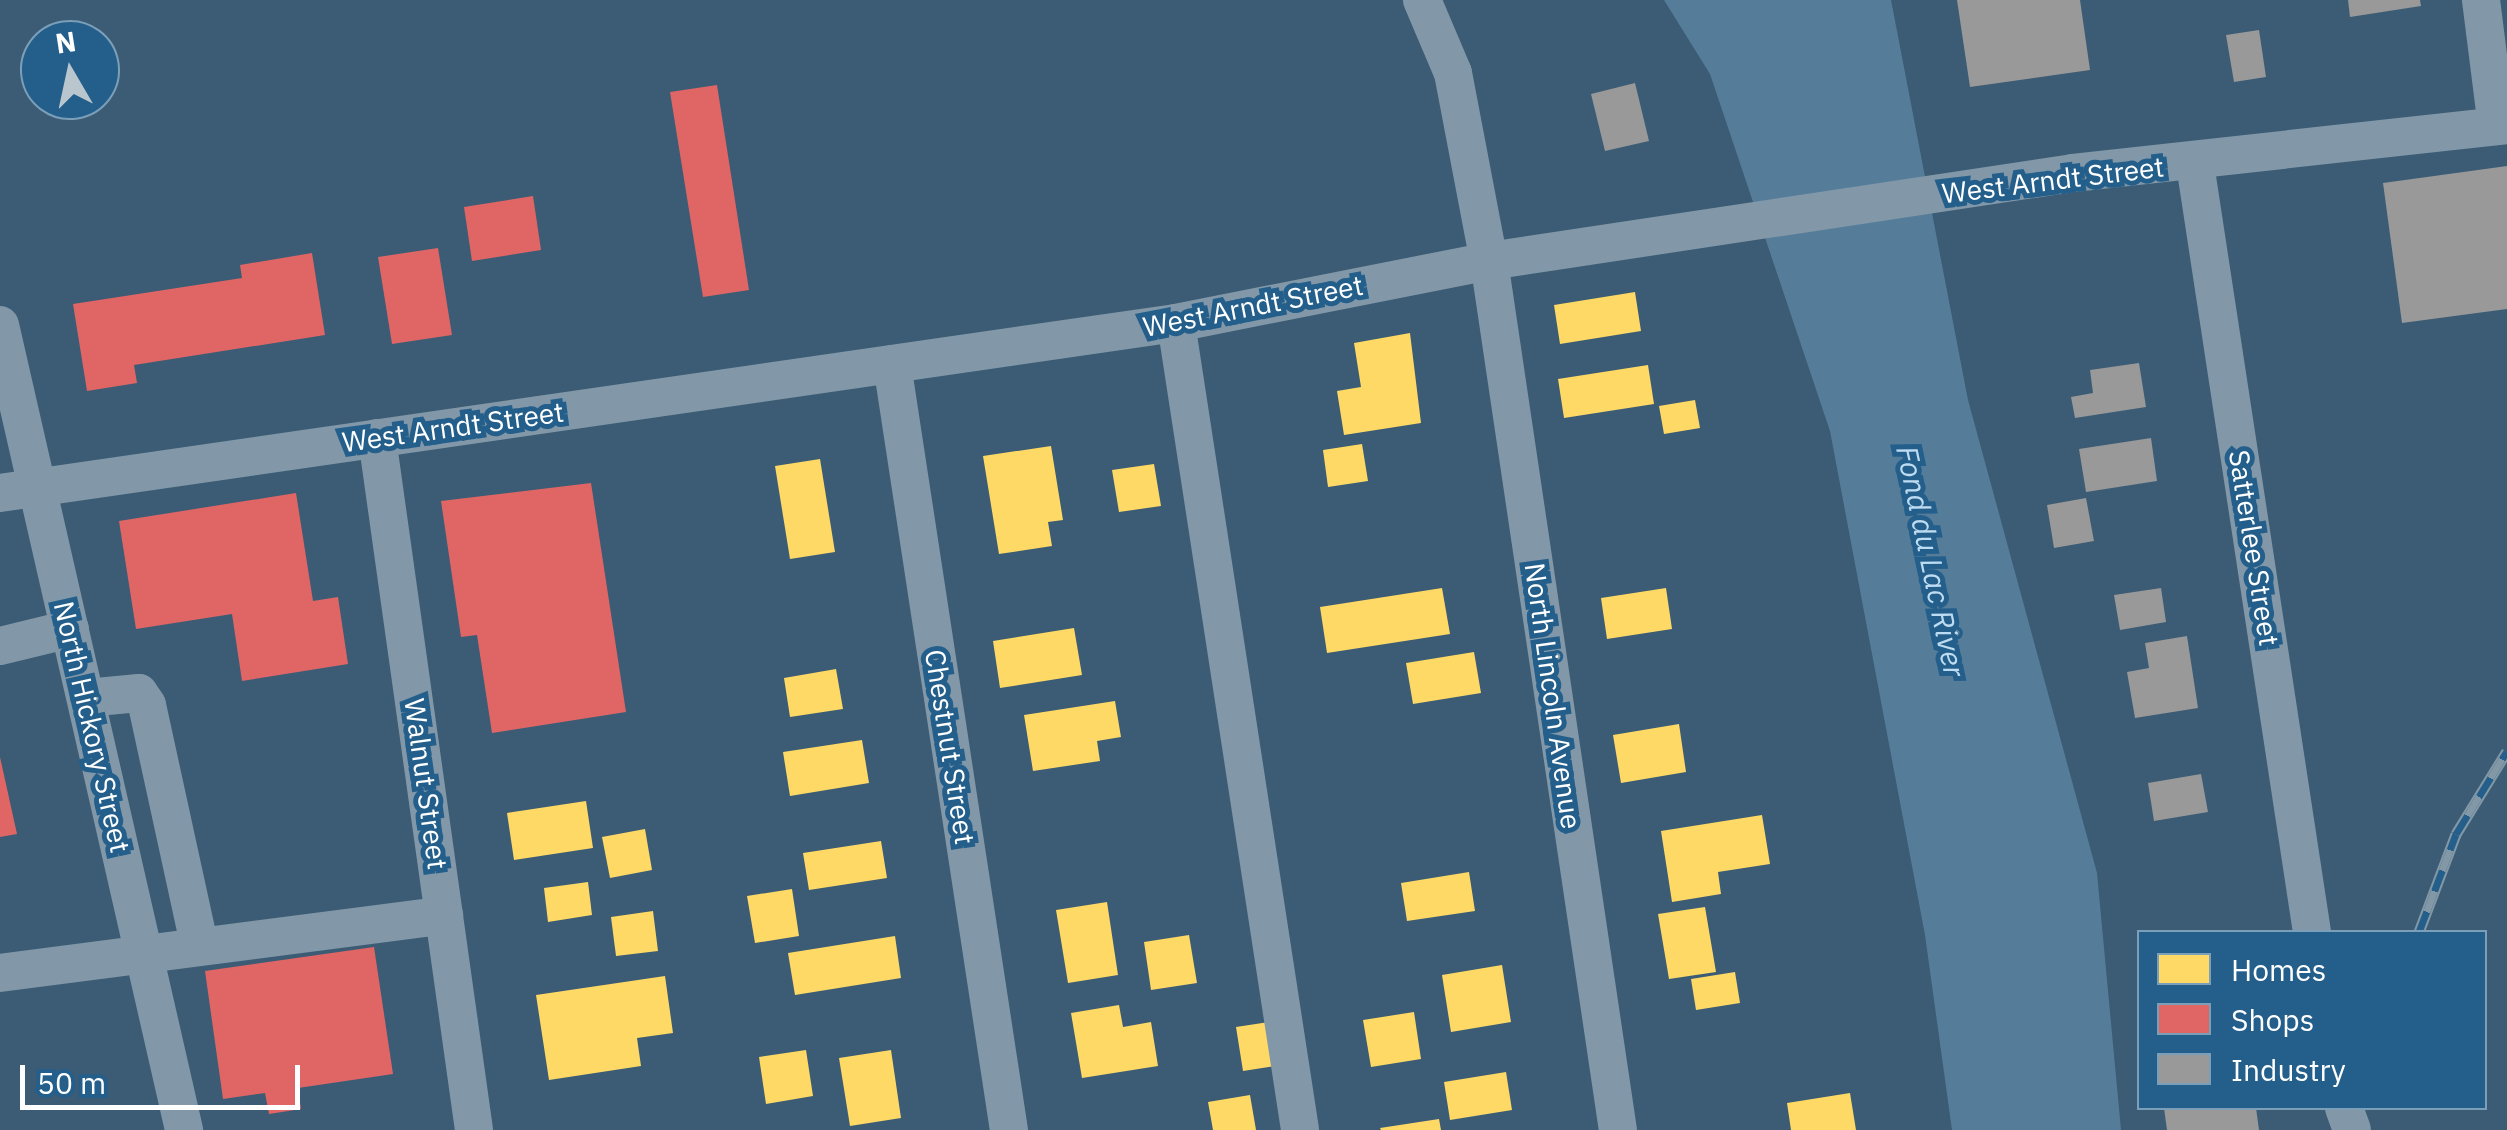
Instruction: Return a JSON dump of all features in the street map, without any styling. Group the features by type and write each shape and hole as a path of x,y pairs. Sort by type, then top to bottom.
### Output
{"street":[{"name":"North Lincoln Avenue","path":"1422,0 1453,72 1488,262 1618,1130"},
{"path":"2480,0 2502,126"},
{"name":"West Arndt Street","path":"0,493 1176,323 1488,262 2074,173 2195,164 2502,126"},
{"name":"Satterlee Street","path":"2195,164 2312,930"},
{"path":"1176,323 1300,1130"},
{"name":"North Hickory Street","path":"0,325 184,1130"},
{"name":"Chestnut Street","path":"892,364 1008,1130"},
{"name":"Walnut Street","path":"377,438 474,1130"},
{"path":"0,646 70,629"},
{"path":"86,698 139,693 148,704 199,944"},
{"path":"127,880 182,865"},
{"path":"0,973 444,915"}],"water":[{"name":"Fond du Lac River","path":"1664,0 1891,0 1968,400 2097,873 2121,1130 1952,1130 1925,935 1830,431 1710,74"}],"building: Homes":[{"path":"1635,292 1641,331 1560,344 1554,305"},
{"path":"1410,333 1421,423 1344,435 1337,391 1361,387 1354,343"},
{"path":"1648,365 1654,404 1564,418 1558,379"},
{"path":"1695,400 1700,428 1664,434 1659,406"},
{"path":"1362,444 1368,481 1328,487 1323,450"},
{"path":"1051,446 1063,520 1048,522 1052,546 999,554 983,456"},
{"path":"820,459 835,552 790,559 775,466"},
{"path":"1154,464 1161,506 1119,512 1112,470"},
{"path":"1442,588 1450,634 1327,653 1320,607"},
{"path":"1666,588 1672,629 1607,639 1601,598"},
{"path":"1074,628 1082,675 1000,688 993,641"},
{"path":"1474,652 1481,693 1413,704 1406,663"},
{"path":"836,669 843,709 790,717 784,678"},
{"path":"1115,701 1121,737 1097,741 1100,761 1033,771 1024,715"},
{"path":"1679,724 1686,772 1621,783 1613,735"},
{"path":"862,740 869,783 790,796 783,752"},
{"path":"586,801 593,848 514,860 507,813"},
{"path":"1762,815 1770,864 1718,872 1721,894 1672,902 1661,831"},
{"path":"645,829 652,870 610,878 602,837"},
{"path":"881,841 887,878 809,890 803,853"},
{"path":"1469,872 1475,911 1407,921 1401,883"},
{"path":"588,882 592,915 548,922 544,888"},
{"path":"792,889 799,936 755,943 747,896"},
{"path":"1107,902 1118,975 1068,983 1056,910"},
{"path":"1705,907 1716,972 1669,979 1658,914"},
{"path":"653,911 658,951 616,956 611,917"},
{"path":"1189,935 1197,983 1151,990 1144,942"},
{"path":"895,936 901,978 795,995 788,953"},
{"path":"1502,965 1511,1022 1451,1032 1442,975"},
{"path":"1735,972 1740,1003 1696,1010 1691,979"},
{"path":"665,976 673,1033 637,1038 641,1066 549,1080 536,995"},
{"path":"1119,1005 1123,1027 1151,1022 1158,1066 1082,1078 1071,1013"},
{"path":"1414,1012 1421,1059 1371,1067 1363,1020"},
{"path":"1269,1022 1276,1066 1243,1071 1236,1027"},
{"path":"806,1050 813,1096 766,1104 759,1057"},
{"path":"891,1050 901,1118 850,1126 839,1058"},
{"path":"1506,1072 1512,1110 1450,1120 1444,1082"},
{"path":"1850,1093 1856,1130 1791,1130 1787,1103"},
{"path":"1250,1095 1256,1130 1213,1130 1208,1102"},
{"path":"1439,1119 1441,1130 1380,1128"}],"building: Shops":[{"path":"717,85 749,290 703,297 670,92"},
{"path":"533,196 541,250 472,261 464,207"},
{"path":"438,248 452,335 392,344 378,257"},
{"path":"312,253 325,335 134,365 137,383 87,391 73,304 242,278 240,265"},
{"path":"591,483 626,712 492,733 477,635 461,637 441,501"},
{"path":"296,493 313,601 338,597 348,664 242,681 232,614 136,629 119,521"},
{"path":"0,757 17,834 0,837"},
{"path":"374,947 393,1074 298,1088 301,1109 269,1114 265,1093 223,1099 205,971"}],"building: Industry":[{"path":"1957,0 2080,0 2090,70 1970,87"},
{"path":"2348,0 2420,0 2421,6 2350,17"},
{"path":"2259,30 2266,77 2234,82 2226,35"},
{"path":"1635,83 1649,141 1605,151 1591,94"},
{"path":"2507,166 2507,309 2402,323 2383,183"},
{"path":"2139,363 2146,407 2075,418 2071,397 2093,393 2090,370"},
{"path":"2151,438 2157,481 2086,492 2079,449"},
{"path":"2086,498 2094,541 2054,548 2047,505"},
{"path":"2161,588 2166,622 2120,630 2114,595"},
{"path":"2187,636 2198,708 2135,718 2127,672 2149,668 2145,643"},
{"path":"2201,774 2208,812 2154,821 2148,783"},
{"path":"2164,1110 2256,1110 2259,1130 2167,1130"}],"railway":[{"path":"2420,930 2456,834 2507,751"}]}
